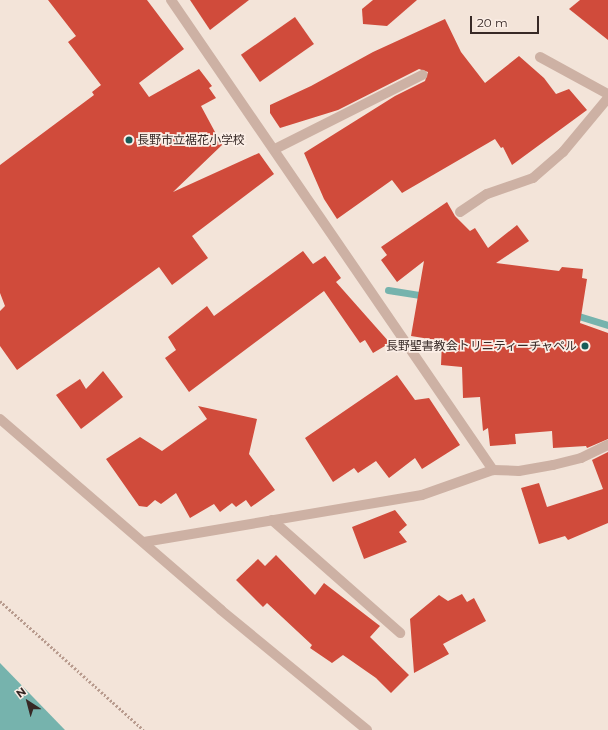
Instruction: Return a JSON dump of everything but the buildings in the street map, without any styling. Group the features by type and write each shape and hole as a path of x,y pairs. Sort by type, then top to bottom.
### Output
{"street":[{"path":"171,0 275,149 493,470"},
{"path":"540,57 608,94"},
{"path":"275,149 422,75"},
{"path":"460,212 487,194 533,178 563,152 608,98"},
{"path":"0,419 221,610 367,730"},
{"path":"144,542 422,495 493,470 519,471 553,465 582,458 608,446"},
{"path":"272,520 400,633"}],"path":[{"path":"0,601 144,730"}],"water":[{"path":"0,663 65,730 0,730"}],"waterway":[{"path":"388,290 427,296"},
{"path":"572,314 608,325"}],"place":[{"name":"長野市立裾花小学校","path":"129,140"},
{"name":"長野聖書教会トリニティーチャペル","path":"585,346"}]}
